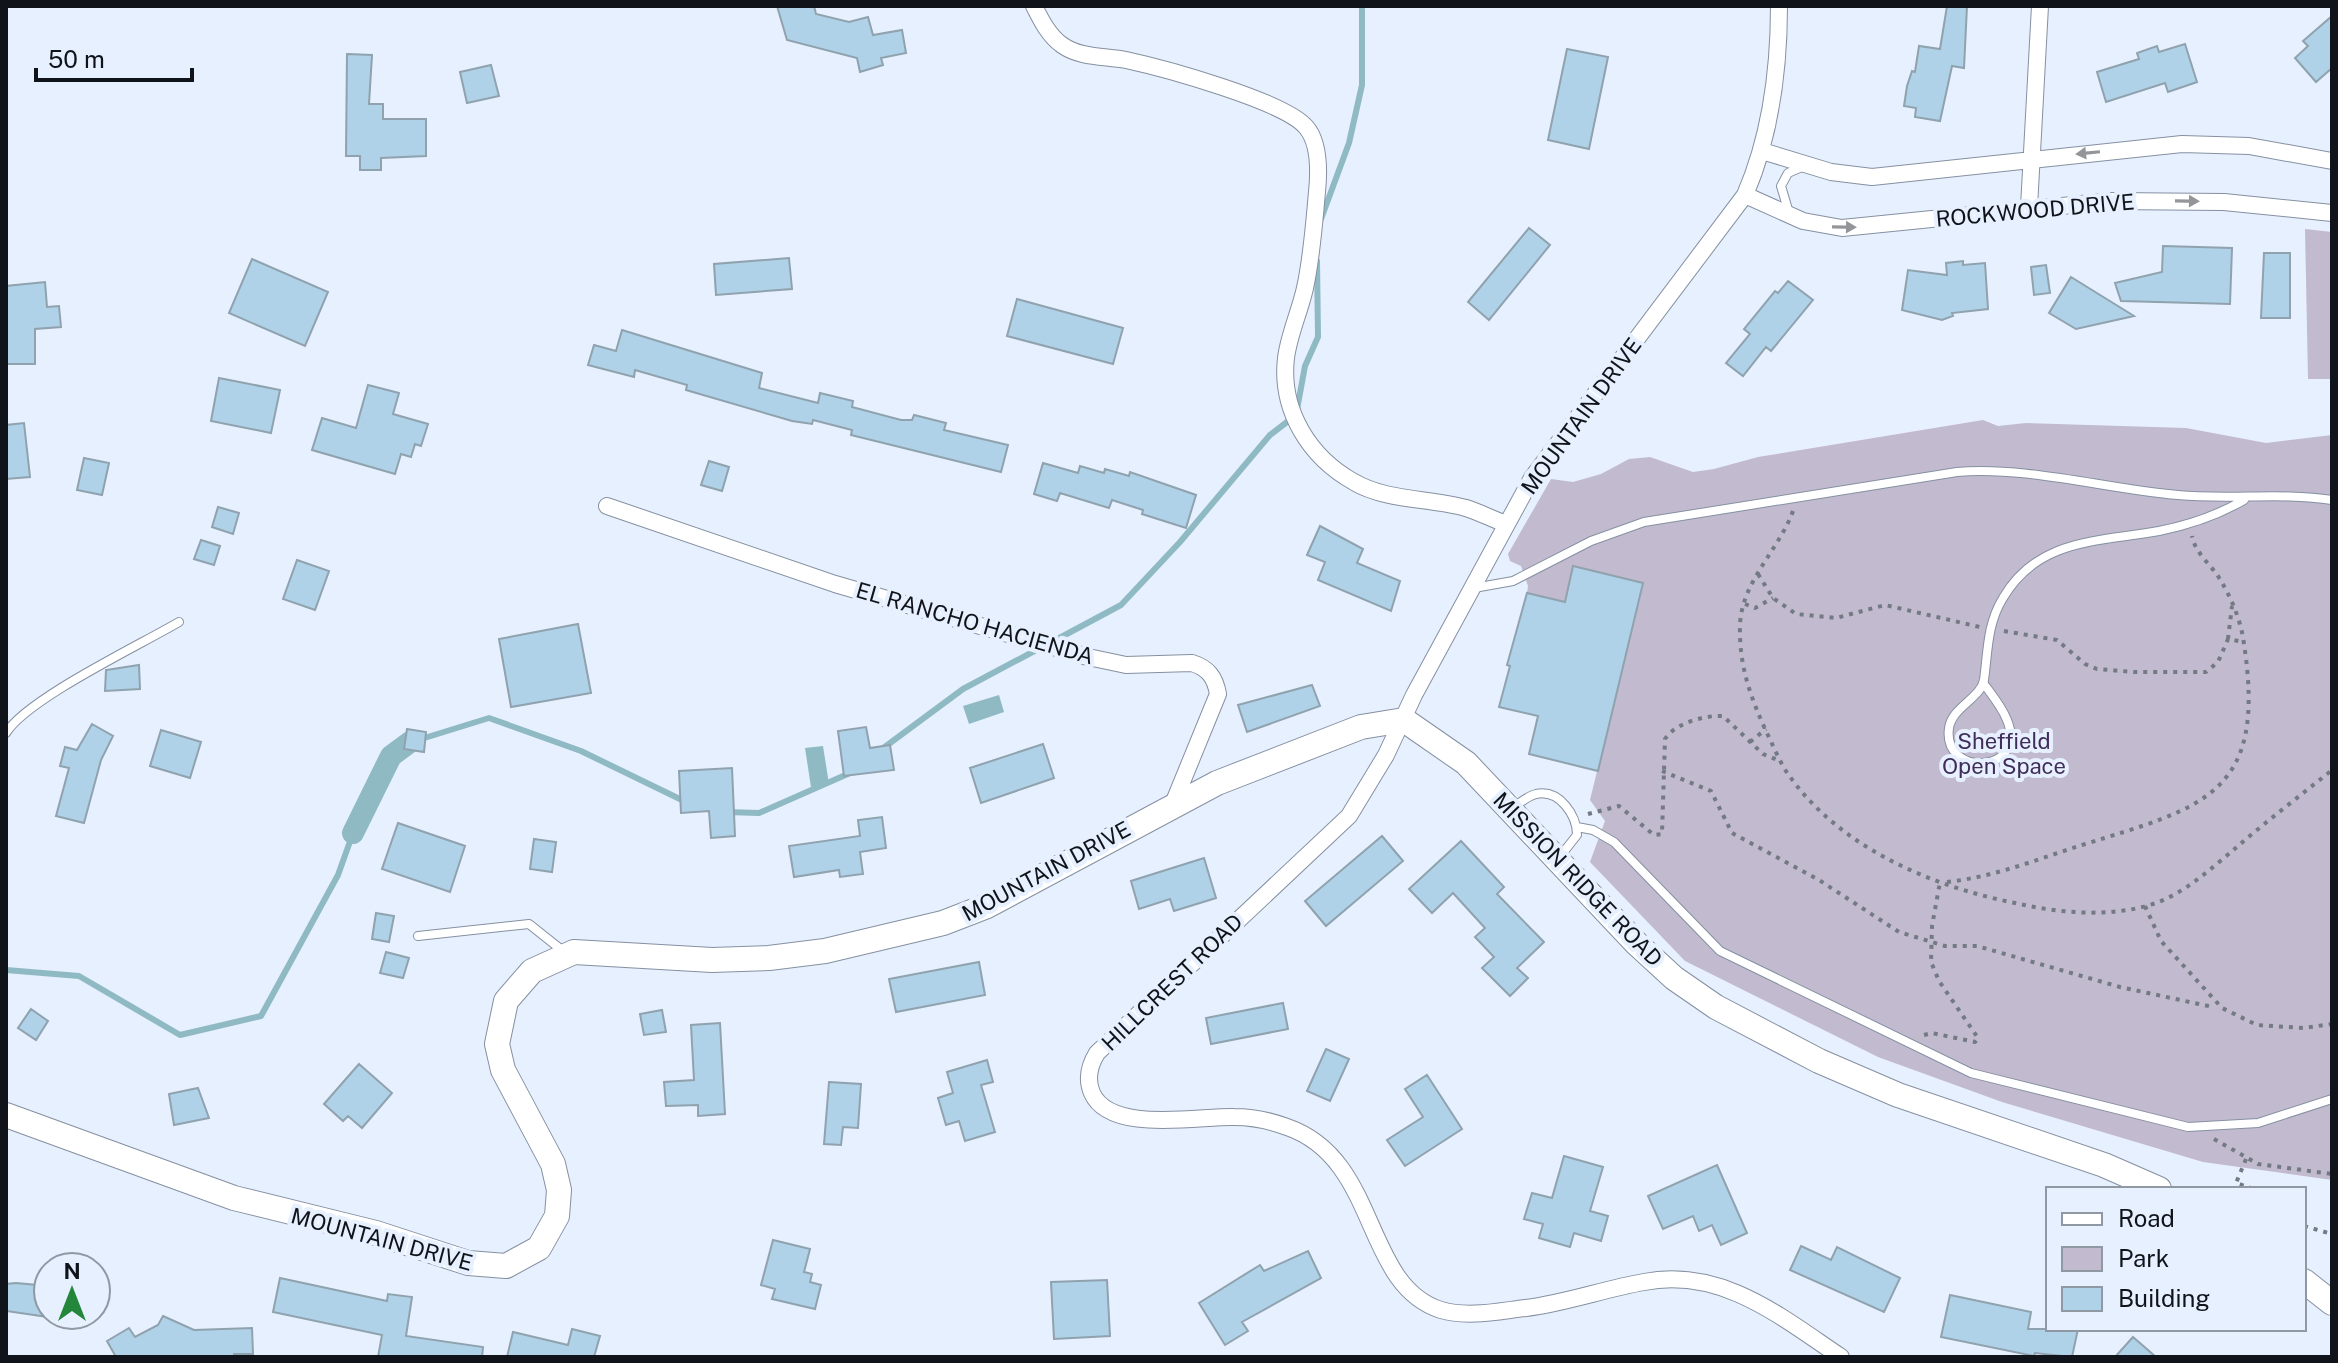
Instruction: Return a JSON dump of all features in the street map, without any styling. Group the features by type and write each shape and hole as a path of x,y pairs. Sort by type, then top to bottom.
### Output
{"main road":[{"name":"MOUNTAIN DRIVE","path":"6,1115 234,1198 376,1233 468,1263 506,1266 528,1257 545,1241 557,1216 559,1190 547,1151 503,1070 497,1030 506,1001 522,979 567,954 769,958 898,936 987,906 1173,804 1361,727 1404,720"},
{"name":"MISSION RIDGE ROAD","path":"1404,720 1449,748 1637,944 1674,978 1716,1007 1819,1061 1898,1095 2104,1165 2154,1187"},
{"path":"2306,1283 2332,1303"}],"street":[{"path":"1034,6 1047,30 1062,45 1086,55 1126,60 1269,105 1292,115 1308,129 1319,172 1315,220 1309,268 1286,356 1285,385 1289,406 1303,436 1324,459 1356,484 1465,508 1506,524"},
{"name":"MOUNTAIN DRIVE","path":"1404,720 1506,524 1558,439 1745,195 1762,151 1776,80 1779,6"},
{"path":"2029,207 2040,6"},
{"path":"1762,151 1807,166 1872,177 2197,144 2274,149 2332,161"},
{"name":"ROCKWOOD DRIVE","path":"1745,195 1816,224 1856,227 2029,207 2181,200 2332,213"},
{"name":"EL RANCHO HACIENDA","path":"607,506 835,584 1088,657 1126,665 1192,663 1202,666 1211,673 1218,694 1173,804"},
{"name":"HILLCREST ROAD","path":"1404,720 1349,816 1097,1053 1089,1076 1095,1099 1114,1114 1128,1117 1255,1118 1304,1134 1335,1159 1359,1196 1398,1279 1424,1303 1442,1310 1469,1314 1497,1312 1547,1305 1642,1282 1689,1280 1724,1287 1754,1300 1792,1322 1841,1357"}],"lane":[{"path":"1791,216 1784,204 1781,186 1788,173 1807,166"},
{"path":"1474,588 1506,584 1591,541 1629,527 1796,497 1981,471 2174,495 2246,499 2296,495 2332,500"},
{"path":"1984,684 1955,715 1949,729 1955,752 1967,761 1982,764 1995,761 2005,753 2010,734 2007,720 1984,684 1987,643 1994,614 2010,588 2038,560 2076,542 2161,530 2198,520 2246,499"},
{"path":"6,733 14,720 38,703 179,622"},
{"path":"1510,809 1535,794 1544,793 1563,803 1576,823 1614,842 1720,951 1984,1077 2180,1126 2208,1128 2258,1123 2332,1099"},
{"path":"1557,859 1574,841 1576,823"},
{"path":"418,936 529,924 567,954"}],"path":[{"path":"1796,497 1789,522 1754,581 1745,604 1740,626 1743,669 1749,694 1780,761 1800,789 1852,837 1889,861 1988,898 2053,910 2113,911 2145,906 2168,898 2192,883 2332,770"},
{"path":"1940,882 1981,877 2188,810 2212,793 2236,762 2246,735 2245,648 2233,604 2193,541 2198,520"},
{"path":"1745,604 1755,608 1773,598"},
{"path":"2228,639 2233,604"},
{"path":"1576,823 1619,806 1654,835 1662,834 1662,771 1667,735 1688,723 1723,716 1767,756 1780,761"},
{"path":"1750,742 1766,729"},
{"path":"1662,771 1711,791 1732,833 1819,880 1899,932 1945,946 1977,946 2120,987 2213,1007"},
{"path":"1918,1048 1929,1033 1975,1042 1978,1038 1939,981 1931,962 1940,882"},
{"path":"2145,906 2161,941 2222,1008 2262,1026 2304,1028 2332,1024"},
{"path":"2208,1128 2211,1138 2246,1159 2304,1173 2332,1174"},
{"path":"2246,1159 2236,1183 2248,1187"},
{"path":"2306,1227 2332,1234"}],"green space":[{"path":"2305,229 2332,232 2332,379 2308,379"},
{"name":"Sheffield Open Space","path":"1983,420 1998,426 2026,423 2186,428 2266,443 2332,435 2332,1180 2203,1162 2002,1102 1878,1057 1685,961 1590,862 1605,821 1590,800 1643,583 1574,566 1565,602 1527,593 1528,586 1521,566 1510,561 1508,554 1551,479 1573,482 1601,474 1629,459 1650,457 1693,472 1758,457"}],"water":[{"path":"999,695 1004,712 969,724 963,706"},
{"path":"823,746 829,784 811,787 805,748"}],"building":[{"path":"777,6 814,6 816,14 849,22 868,17 873,35 902,30 906,53 881,58 883,65 860,72 857,58 787,40"},
{"path":"1947,6 1967,6 1964,68 1952,66 1940,121 1915,117 1916,108 1904,106 1907,86 1912,71 1915,72 1919,46 1940,49"},
{"path":"2332,16 2332,68 2316,82 2295,58 2308,46 2303,41"},
{"path":"2185,44 2197,82 2168,92 2165,83 2106,102 2097,72 2139,59 2137,53 2157,46 2159,52"},
{"path":"1567,49 1608,57 1589,149 1548,140"},
{"path":"347,54 372,55 369,104 383,104 383,119 426,119 426,156 381,158 381,170 360,170 360,156 346,156"},
{"path":"491,65 499,96 467,103 460,72"},
{"path":"1529,228 1550,245 1489,320 1468,302"},
{"path":"2163,246 2232,248 2230,304 2121,301 2115,283 2162,272"},
{"path":"2264,253 2290,253 2290,318 2261,318"},
{"path":"789,258 792,289 716,295 714,264"},
{"path":"252,259 328,292 305,346 229,313"},
{"path":"1963,261 1963,265 1985,263 1988,309 1952,313 1953,316 1942,320 1902,310 1908,270 1947,275 1946,263"},
{"path":"2046,265 2050,293 2034,295 2031,267"},
{"path":"2071,277 2134,316 2076,329 2049,313"},
{"path":"1788,281 1813,300 1771,351 1766,347 1743,376 1726,363 1750,334 1744,329 1775,291 1778,293"},
{"path":"45,282 47,307 59,306 61,327 35,329 35,364 6,364 6,286"},
{"path":"1017,299 1123,328 1113,364 1007,336"},
{"path":"622,330 762,373 759,388 818,403 820,393 853,401 852,407 901,420 912,420 914,415 946,423 944,430 1008,445 1001,472 851,435 852,430 813,420 812,424 792,421 686,390 687,385 635,370 634,377 588,365 594,345 616,351"},
{"path":"219,378 280,390 271,433 211,421"},
{"path":"368,385 399,393 393,414 428,424 421,446 415,444 411,457 401,454 395,474 312,450 322,418 356,428"},
{"path":"24,423 30,477 6,479 6,425"},
{"path":"84,458 109,463 102,495 77,490"},
{"path":"709,461 729,467 722,491 701,485"},
{"path":"1043,463 1078,473 1080,466 1129,476 1130,472 1196,495 1186,528 1142,514 1143,510 1112,500 1109,508 1060,493 1057,501 1034,494"},
{"path":"218,507 239,513 233,534 212,527"},
{"path":"1320,526 1363,549 1357,563 1400,581 1391,611 1318,580 1325,562 1307,555"},
{"path":"201,540 220,546 214,565 194,559"},
{"path":"297,560 329,571 315,610 283,599"},
{"path":"1573,566 1643,583 1598,771 1529,754 1538,716 1499,707 1527,593 1565,602"},
{"path":"578,624 591,693 511,707 499,639"},
{"path":"139,665 140,689 105,691 106,670"},
{"path":"1312,685 1320,706 1247,732 1238,705"},
{"path":"92,724 113,736 101,760 84,823 56,816 69,768 60,766 65,747 77,750"},
{"path":"866,727 870,748 890,745 894,770 844,776 838,731"},
{"path":"407,729 426,732 424,752 404,749"},
{"path":"161,730 201,742 190,778 150,766"},
{"path":"1043,744 1054,778 981,803 970,768"},
{"path":"732,768 735,836 711,838 709,811 681,813 679,771"},
{"path":"882,817 886,848 860,852 863,874 840,877 839,870 794,877 789,846 860,836 858,820"},
{"path":"398,823 465,846 450,892 382,869"},
{"path":"1382,836 1403,861 1326,926 1305,901"},
{"path":"534,839 556,842 552,872 530,869"},
{"path":"1461,841 1504,887 1497,894 1544,942 1517,968 1528,978 1510,996 1482,968 1494,957 1475,937 1485,928 1453,893 1432,913 1409,889"},
{"path":"1204,858 1216,898 1174,911 1170,899 1139,909 1131,881"},
{"path":"376,913 394,916 389,942 372,939"},
{"path":"386,952 409,958 403,978 380,973"},
{"path":"979,962 985,995 896,1012 889,979"},
{"path":"1283,1003 1288,1029 1211,1044 1206,1018"},
{"path":"31,1009 48,1021 36,1040 18,1028"},
{"path":"662,1010 666,1032 644,1035 640,1014"},
{"path":"720,1023 725,1114 698,1116 698,1105 666,1106 664,1082 694,1080 691,1025"},
{"path":"1326,1049 1349,1059 1330,1101 1307,1091"},
{"path":"987,1060 993,1082 981,1085 995,1132 965,1141 959,1121 946,1125 938,1098 953,1093 947,1072"},
{"path":"359,1064 392,1093 362,1128 348,1116 343,1121 324,1104"},
{"path":"1427,1075 1462,1129 1405,1166 1387,1140 1423,1117 1405,1089"},
{"path":"829,1082 861,1084 858,1128 843,1127 841,1145 824,1144"},
{"path":"198,1088 209,1118 174,1125 169,1094"},
{"path":"1564,1156 1603,1167 1590,1211 1608,1216 1601,1241 1574,1233 1570,1247 1539,1238 1543,1224 1524,1219 1532,1193 1552,1198"},
{"path":"1717,1165 1747,1233 1721,1245 1712,1225 1699,1231 1693,1216 1663,1229 1648,1196"},
{"path":"773,1240 810,1249 804,1272 812,1274 810,1282 821,1285 815,1309 772,1299 775,1289 761,1285"},
{"path":"1801,1246 1831,1260 1837,1247 1900,1278 1884,1312 1790,1270"},
{"path":"1308,1251 1321,1278 1242,1322 1248,1331 1225,1345 1199,1303 1260,1265 1264,1271"},
{"path":"280,1278 387,1301 388,1294 412,1297 406,1336 483,1347 482,1357 378,1357 382,1335 273,1312"},
{"path":"1107,1280 1110,1336 1054,1339 1051,1282"},
{"path":"6,1284 32,1284 32,1315 6,1311"},
{"path":"1950,1295 2031,1312 2028,1329 2078,1331 2072,1357 2035,1353 2034,1356 1941,1337"},
{"path":"163,1316 194,1330 252,1328 253,1354 234,1354 234,1357 116,1357 107,1341 129,1328 135,1337 158,1325"},
{"path":"572,1329 600,1336 594,1357 507,1357 513,1332 568,1345"},
{"path":"2133,1337 2156,1357 2115,1357"}],"waterway":[{"path":"1321,219 1349,143 1362,85 1362,6"},
{"path":"1050,643 1121,605 1180,542 1270,435 1296,415 1305,366 1318,337 1317,261"},
{"path":"882,749 963,689 1040,648"},
{"path":"418,740 489,718 581,751 686,802"},
{"path":"353,833 391,756 410,742"},
{"path":"726,812 759,813 850,773"},
{"path":"6,970 79,976 180,1035 261,1016 338,875 353,833"}]}
